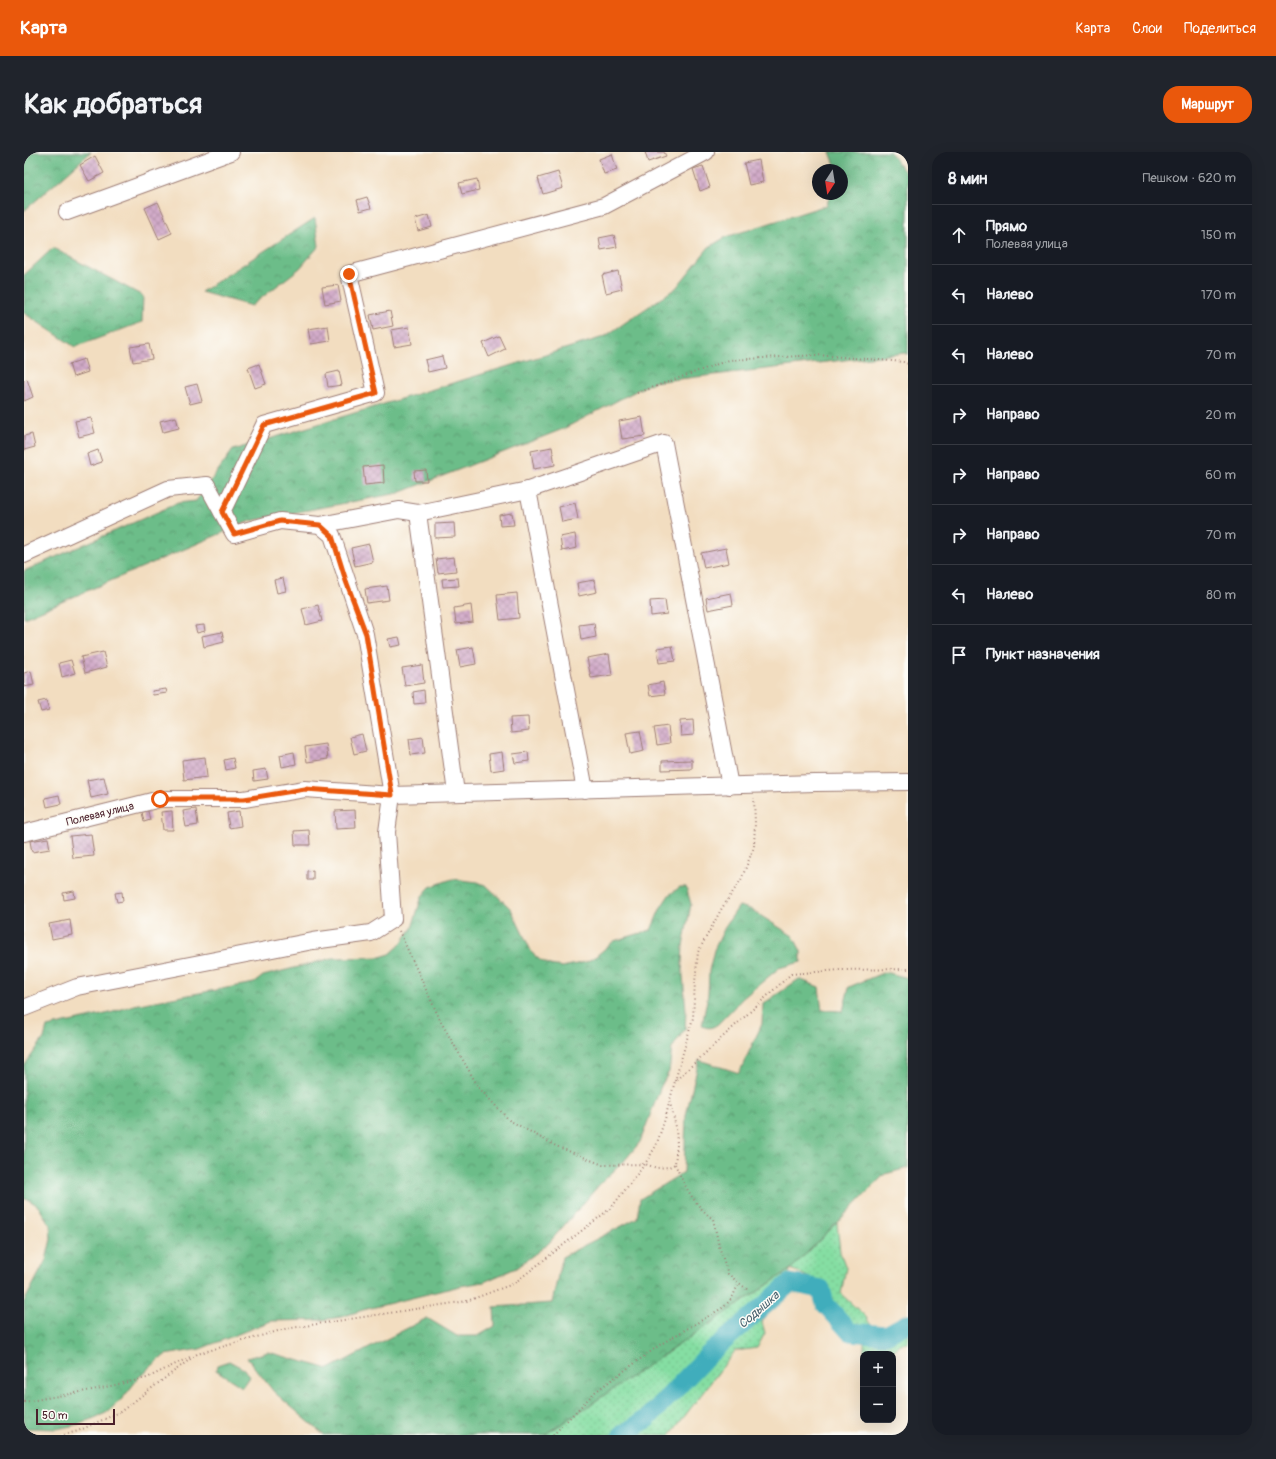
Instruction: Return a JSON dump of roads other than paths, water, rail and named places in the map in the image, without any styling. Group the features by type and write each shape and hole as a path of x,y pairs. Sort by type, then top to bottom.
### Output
{"street":[{"path":"67,212 231,152"},
{"path":"222,512 264,425 376,393 349,274 604,206 706,152"},
{"path":"24,555 168,489 207,484 234,534 280,521 320,525 399,510 418,513 528,490 664,443 730,786"},
{"path":"528,490 585,790"},
{"path":"418,513 456,793"},
{"path":"24,1008 77,988 313,941 371,933 393,919 387,832 392,795 366,634 346,581 332,536 320,525"},
{"name":"Полевая улица","path":"24,833 160,799 244,799 305,789 392,795 908,782"}],"waterway":[{"name":"Содышка","path":"622,1435 648,1418 708,1355 790,1283 821,1289 825,1304 850,1332 886,1335 908,1323"}]}
